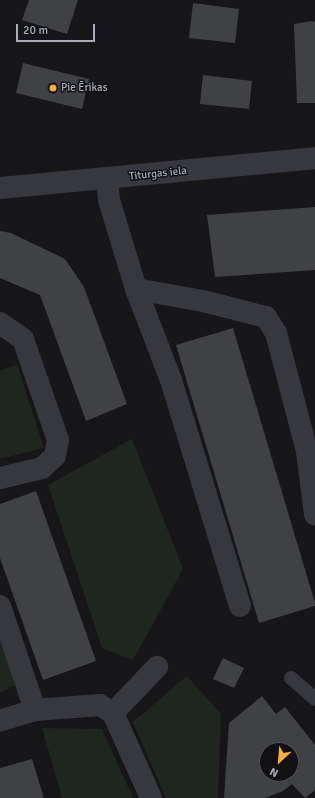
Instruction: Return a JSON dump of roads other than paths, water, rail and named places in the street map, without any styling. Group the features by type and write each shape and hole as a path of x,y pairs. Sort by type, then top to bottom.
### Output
{"street":[{"name":"Titurgas iela","path":"0,188 107,180 315,158"},
{"path":"107,180 109,200 136,289 171,380 240,606"},
{"path":"136,289 203,300 266,317 276,333 307,451 315,514"},
{"path":"0,323 23,339 58,440 55,456 42,468 0,478"},
{"path":"0,606 36,710"},
{"path":"112,712 157,667"},
{"path":"0,721 36,710 100,705 112,712 151,798"}],"lane":[{"path":"291,678 315,699"}],"place":[{"name":"Pie Ērikas","path":"53,88"}]}
